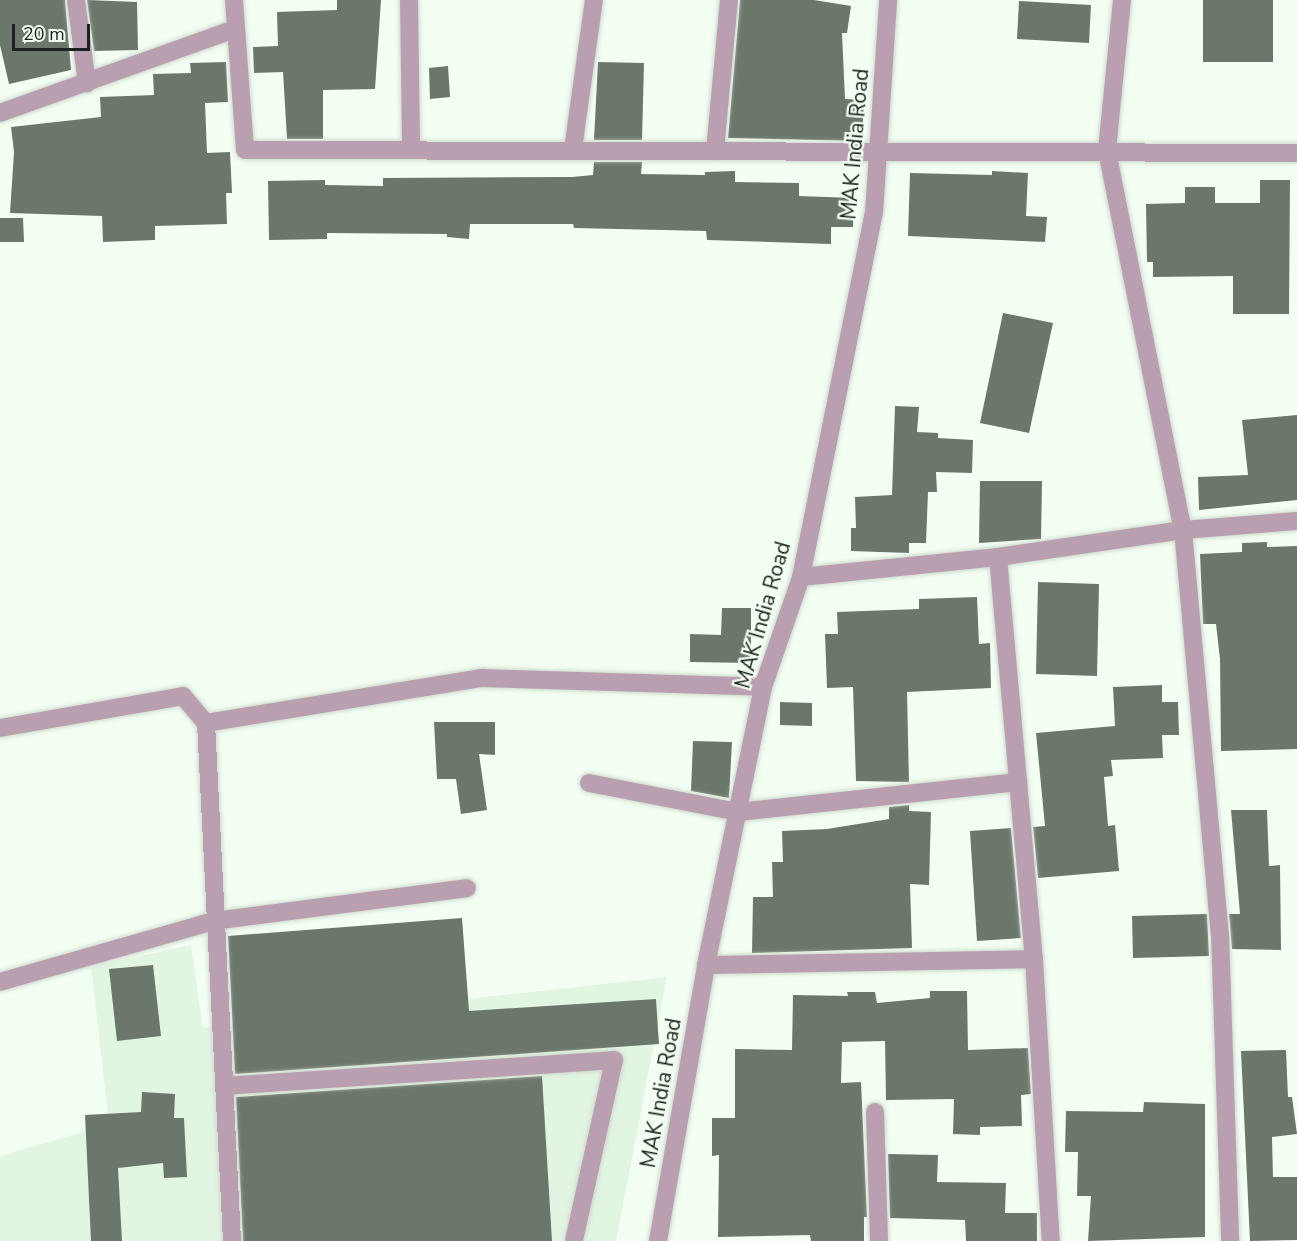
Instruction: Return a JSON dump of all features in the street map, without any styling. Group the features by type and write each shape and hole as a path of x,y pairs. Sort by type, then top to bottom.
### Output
{"street":[{"path":"76,0 87,82"},
{"path":"234,0 245,150 878,149 1297,153"},
{"path":"409,0 411,149"},
{"path":"573,149 594,0"},
{"path":"715,151 729,0"},
{"name":"MAK India Road","path":"658,1241 706,965 763,687 801,578 874,213 888,0"},
{"path":"1122,0 1107,151 1183,530 1220,934 1230,1241"},
{"path":"0,113 235,29"},
{"path":"801,578 998,558 1183,530 1297,521"},
{"path":"998,558 1034,959 1051,1241"},
{"path":"206,723 482,678 763,687"},
{"path":"0,728 183,696 206,723 214,921 232,1241"},
{"path":"589,783 738,812 1018,782"},
{"path":"0,982 214,921 467,888"},
{"path":"706,965 1034,959"},
{"path":"225,1086 614,1060 574,1241"},
{"path":"875,1112 879,1241"}],"shaded area":[{"path":"191,945 203,1028 667,977 616,1241 0,1241 0,1156 109,1124 91,967"}],"building":[{"path":"0,0 65,0 71,70 9,84 0,45"},
{"path":"87,0 137,2 138,50 94,51"},
{"path":"337,0 381,0 375,89 323,90 323,139 287,139 283,72 254,73 253,47 278,46 277,12 337,10"},
{"path":"740,0 814,0 851,6 847,33 842,33 845,99 864,100 862,141 728,138"},
{"path":"1203,0 1273,0 1273,62 1203,62"},
{"path":"1019,1 1091,5 1089,43 1017,39"},
{"path":"226,62 228,102 205,103 207,153 230,152 232,193 226,193 227,224 155,226 155,240 103,242 102,216 10,213 14,152 11,127 101,117 100,97 154,95 153,74 191,73 190,63"},
{"path":"598,62 644,63 642,140 594,140"},
{"path":"448,66 450,97 430,99 429,68"},
{"path":"594,162 642,162 641,174 705,175 705,172 735,171 735,182 799,183 799,196 854,198 853,227 831,227 831,244 707,240 706,231 574,228 573,224 470,224 469,239 447,237 447,234 327,233 327,239 269,240 268,181 325,180 325,185 383,186 383,178 572,177 593,175"},
{"path":"992,171 1028,173 1026,216 1047,217 1045,242 908,236 910,173 992,175"},
{"path":"1260,180 1290,180 1289,314 1233,314 1233,276 1153,277 1153,262 1147,262 1146,204 1185,203 1185,187 1215,187 1215,203 1260,203"},
{"path":"0,218 23,218 24,242 0,242"},
{"path":"1003,313 1053,323 1029,433 980,423"},
{"path":"895,406 919,407 917,432 938,433 938,438 973,440 972,473 936,472 937,492 928,492 926,543 909,543 909,553 851,551 851,528 856,528 855,497 892,495"},
{"path":"1297,415 1297,500 1199,510 1198,477 1248,475 1242,420"},
{"path":"980,481 1042,481 1041,539 979,543"},
{"path":"1267,542 1267,547 1297,546 1297,749 1221,751 1220,659 1216,624 1203,624 1200,554 1242,552 1242,543"},
{"path":"1038,582 1099,584 1097,676 1036,674"},
{"path":"977,597 979,644 990,643 991,688 907,692 909,782 856,781 853,687 827,688 825,634 838,634 837,612 919,609 919,599"},
{"path":"722,608 751,608 751,663 690,662 690,634 721,635"},
{"path":"1162,685 1162,702 1178,702 1179,735 1162,735 1163,758 1111,760 1113,776 1104,777 1108,826 1115,825 1119,871 1038,878 1033,827 1045,826 1036,733 1115,726 1113,687"},
{"path":"780,702 812,703 812,726 780,725"},
{"path":"434,722 495,722 495,755 479,754 487,810 461,814 456,779 437,779"},
{"path":"693,741 732,742 729,798 691,791"},
{"path":"909,805 909,811 931,812 929,885 910,884 912,948 752,953 753,897 773,897 772,862 783,862 782,831 827,829 889,819 889,807"},
{"path":"1231,810 1267,810 1269,866 1280,865 1281,950 1232,949 1229,914 1240,914"},
{"path":"1011,828 1021,938 977,941 970,831"},
{"path":"1207,914 1209,956 1133,958 1132,916"},
{"path":"462,918 469,1011 656,999 659,1044 235,1074 228,936"},
{"path":"153,965 161,1036 117,1041 109,969"},
{"path":"930,991 967,991 968,1050 1028,1048 1031,1094 1021,1095 1022,1126 980,1127 980,1135 953,1134 954,1099 886,1100 885,1041 842,1042 841,1083 861,1082 867,1217 864,1217 864,1241 811,1241 810,1235 718,1237 719,1155 712,1156 712,1118 735,1118 735,1049 792,1050 793,995 848,996 847,992 875,992 877,1003 930,998"},
{"path":"1286,1050 1288,1097 1292,1097 1297,1134 1272,1137 1273,1177 1297,1177 1297,1240 1250,1241 1241,1051"},
{"path":"542,1076 552,1241 243,1241 236,1097"},
{"path":"142,1092 175,1094 174,1118 184,1118 187,1177 164,1178 163,1163 118,1168 122,1241 91,1241 85,1115 141,1112"},
{"path":"1144,1102 1205,1104 1205,1237 1088,1241 1091,1196 1077,1196 1078,1152 1065,1152 1066,1111 1143,1112"},
{"path":"888,1154 938,1155 937,1182 1006,1183 1005,1213 1037,1213 1037,1241 966,1241 965,1220 890,1218"}]}
